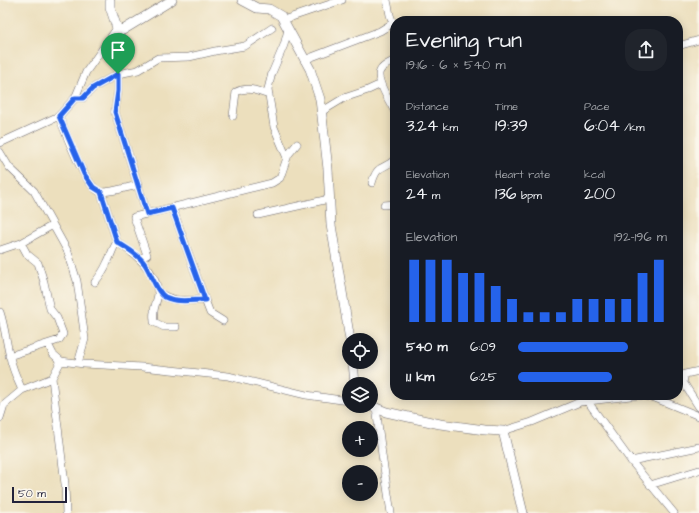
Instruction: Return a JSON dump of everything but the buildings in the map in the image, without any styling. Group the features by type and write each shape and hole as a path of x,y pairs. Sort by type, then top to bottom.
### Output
{"street":[{"path":"110,0 110,8 117,28"},
{"path":"117,28 123,30 172,0"},
{"path":"242,0 257,8 269,9 281,16 310,69 320,99 328,169 329,199 339,281 349,333"},
{"path":"283,20 342,0"},
{"path":"387,0 391,16"},
{"path":"304,60 390,27"},
{"path":"0,144 59,116 75,98 86,72 117,28"},
{"path":"75,98 83,98 93,88 118,74 138,70 158,58 189,57 245,46 272,28"},
{"path":"287,158 274,127 268,88 288,30"},
{"path":"683,45 699,40"},
{"path":"390,62 379,71 381,84 390,103"},
{"path":"118,74 118,91 115,112 147,214"},
{"path":"321,112 344,98 381,84"},
{"path":"233,116 236,92 242,89 247,89 269,95"},
{"path":"59,116 84,174 93,187 101,192 117,242 144,262 153,278 158,292 164,297 176,300 205,300"},
{"path":"140,259 147,255 134,217 272,182 280,178 288,155 297,144"},
{"path":"0,152 9,167 34,191 68,252 77,281 85,339 78,363"},
{"path":"372,182 375,173 382,166 390,163"},
{"path":"101,192 139,186"},
{"path":"258,215 329,199"},
{"path":"384,205 390,204"},
{"path":"172,208 210,313 223,322"},
{"path":"0,250 21,243 53,225"},
{"path":"95,282 108,262 112,250 117,242"},
{"path":"9,356 59,340 63,334 57,318 50,308 38,263 27,254 21,243"},
{"path":"158,292 153,311 154,322 164,327 176,327"},
{"path":"0,312 4,324 9,356 13,370 22,390"},
{"path":"48,344 53,354 61,361 142,367 228,376 306,395 342,399"},
{"path":"61,361 52,378 65,484 66,513"},
{"path":"683,374 699,371"},
{"path":"0,416 4,405 22,390 52,378"},
{"path":"683,382 699,407"},
{"path":"378,409 386,412 440,424 503,431 532,422 580,402 597,400"},
{"path":"660,400 699,416"},
{"path":"588,401 631,461 674,513"},
{"path":"375,413 391,513"},
{"path":"503,431 523,513"},
{"path":"631,461 699,447"},
{"path":"650,485 699,470"}],"route":[{"path":"118,74 118,91 115,112 135,171 147,214 172,208 205,300 176,300 164,297 158,292 153,278 144,262 117,242 101,192 93,187 84,174 59,116 75,98 83,98 93,88 118,74"}]}
